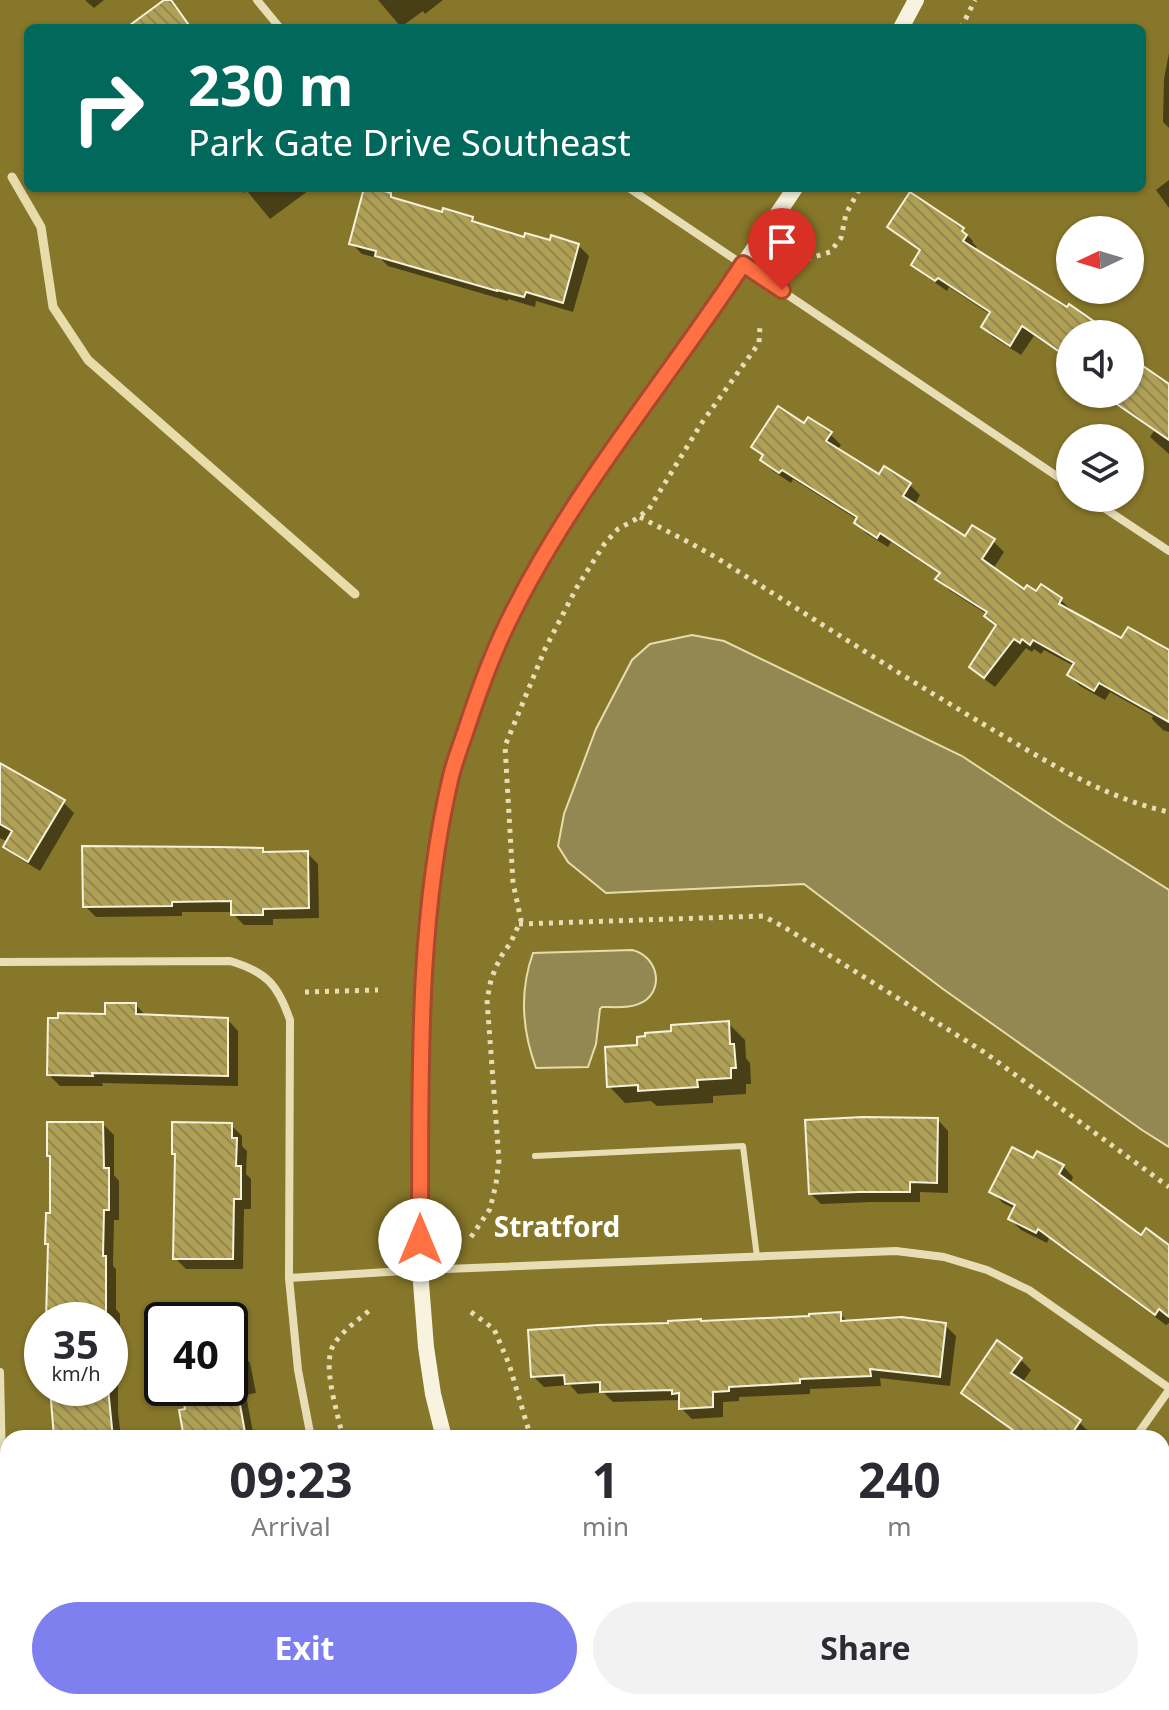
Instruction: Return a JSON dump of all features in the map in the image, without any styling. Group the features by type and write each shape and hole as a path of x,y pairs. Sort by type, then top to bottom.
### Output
{"street":[{"path":"257,0 277,24"},
{"path":"903,24 916,0"},
{"path":"635,192 1056,476"},
{"path":"442,1430 426,1347 420,1270 422,993 432,877 452,772 494,653 551,542 619,439 792,192"},
{"path":"1110,512 1169,551"},
{"path":"0,962 230,961 252,967 269,980 283,998 290,1020 289,1278 298,1370 309,1430"},
{"path":"289,1278 896,1251 944,1257 987,1270 1029,1290 1169,1389 1141,1430"},
{"path":"0,1372 1,1430"}],"lane":[{"path":"535,1156 743,1146 757,1257"}],"path":[{"path":"963,24 975,0"},
{"path":"807,259 830,252 841,238 846,214 858,192"},
{"path":"471,1237 490,1209 499,1160 487,1000 496,967 521,920 513,883 505,746 545,649 577,587 605,543 618,529 649,509 701,424 759,343 760,326"},
{"path":"640,517 718,559 893,671 1021,746 1097,788 1169,812"},
{"path":"519,924 763,916 984,1052 1169,1187"},
{"path":"305,992 378,990"},
{"path":"341,1430 330,1375 329,1352 336,1340 372,1308"},
{"path":"471,1312 494,1329 509,1364 529,1430"}],"shaded area":[{"path":"692,635 724,641 962,756 1169,890 1169,1147 943,989 804,884 606,893 568,862 558,846 564,814 596,729 632,660 650,644"},
{"path":"632,950 652,964 656,978 652,993 636,1005 600,1009 596,1044 588,1067 536,1068 524,1011 526,982 533,953"}],"building":[{"path":"164,0 171,0 188,24 131,24"},
{"path":"363,192 387,192 391,197 442,212 443,208 473,217 472,221 524,237 525,233 550,240 551,235 579,244 563,303 526,292 524,297 497,291 375,256 376,251 349,244"},
{"path":"910,192 964,228 962,231 967,235 963,241 1056,300 1056,304 1067,307 1069,304 1092,320 1056,320 1056,349 1022,326 1010,346 981,327 990,312 938,278 935,281 911,265 920,250 887,227"},
{"path":"1144,367 1169,384 1169,440 1122,408 1144,408"},
{"path":"778,406 804,423 808,417 832,432 826,441 879,474 884,466 911,483 903,496 965,536 972,525 995,539 982,559 1024,589 1027,585 1036,591 1041,584 1062,598 1059,604 1121,638 1128,627 1169,650 1169,722 1099,683 1094,691 1067,675 1074,663 1033,640 1030,645 1022,639 1020,643 1014,639 984,678 969,667 996,625 984,616 987,612 935,579 940,573 880,533 877,538 854,523 857,517 782,470 779,473 760,460 763,455 751,447"},
{"path":"0,763 65,800 28,862 3,847 12,831 0,824"},
{"path":"82,846 308,851 309,908 263,909 263,915 231,915 231,901 172,902 172,906 83,907"},
{"path":"105,1003 136,1003 136,1014 228,1018 228,1076 47,1075 48,1018 58,1018 58,1013 105,1014"},
{"path":"729,1021 736,1068 731,1068 731,1078 697,1080 698,1087 638,1091 638,1085 607,1087 605,1047 637,1045 637,1037 645,1036 645,1033 671,1031 671,1025"},
{"path":"938,1118 937,1183 910,1182 910,1192 809,1194 805,1120"},
{"path":"47,1122 103,1122 104,1168 109,1168 109,1210 104,1210 106,1302 46,1302 46,1213 50,1213 50,1156 47,1156"},
{"path":"172,1122 232,1123 232,1138 237,1138 236,1166 241,1166 241,1199 234,1199 233,1259 173,1259 175,1154 172,1154"},
{"path":"1012,1147 1033,1158 1037,1151 1064,1165 1059,1174 1141,1235 1146,1228 1169,1245 1169,1317 1159,1309 1155,1315 1038,1229 1036,1233 1008,1219 1015,1205 989,1192"},
{"path":"841,1312 841,1321 902,1317 946,1323 940,1377 870,1369 871,1376 800,1379 800,1383 729,1387 729,1391 713,1392 713,1407 679,1409 679,1393 672,1394 672,1390 600,1392 600,1382 565,1384 564,1375 531,1377 528,1330"},
{"path":"997,1340 1022,1358 1011,1373 1081,1420 1074,1430 1013,1430 961,1393"},
{"path":"51,1406 110,1406 112,1430 53,1430"},
{"path":"184,1406 240,1406 245,1430 183,1430 179,1410 185,1409"}],"waterway":[{"path":"12,177 41,227 53,307 88,360 355,594"}],"district":[{"name":"Stratford","path":"557,1226"}],"route":[{"path":"420,1240 422,993 432,877 452,772 482,684 512,613 551,542 619,439 743,264 782,290"}]}
